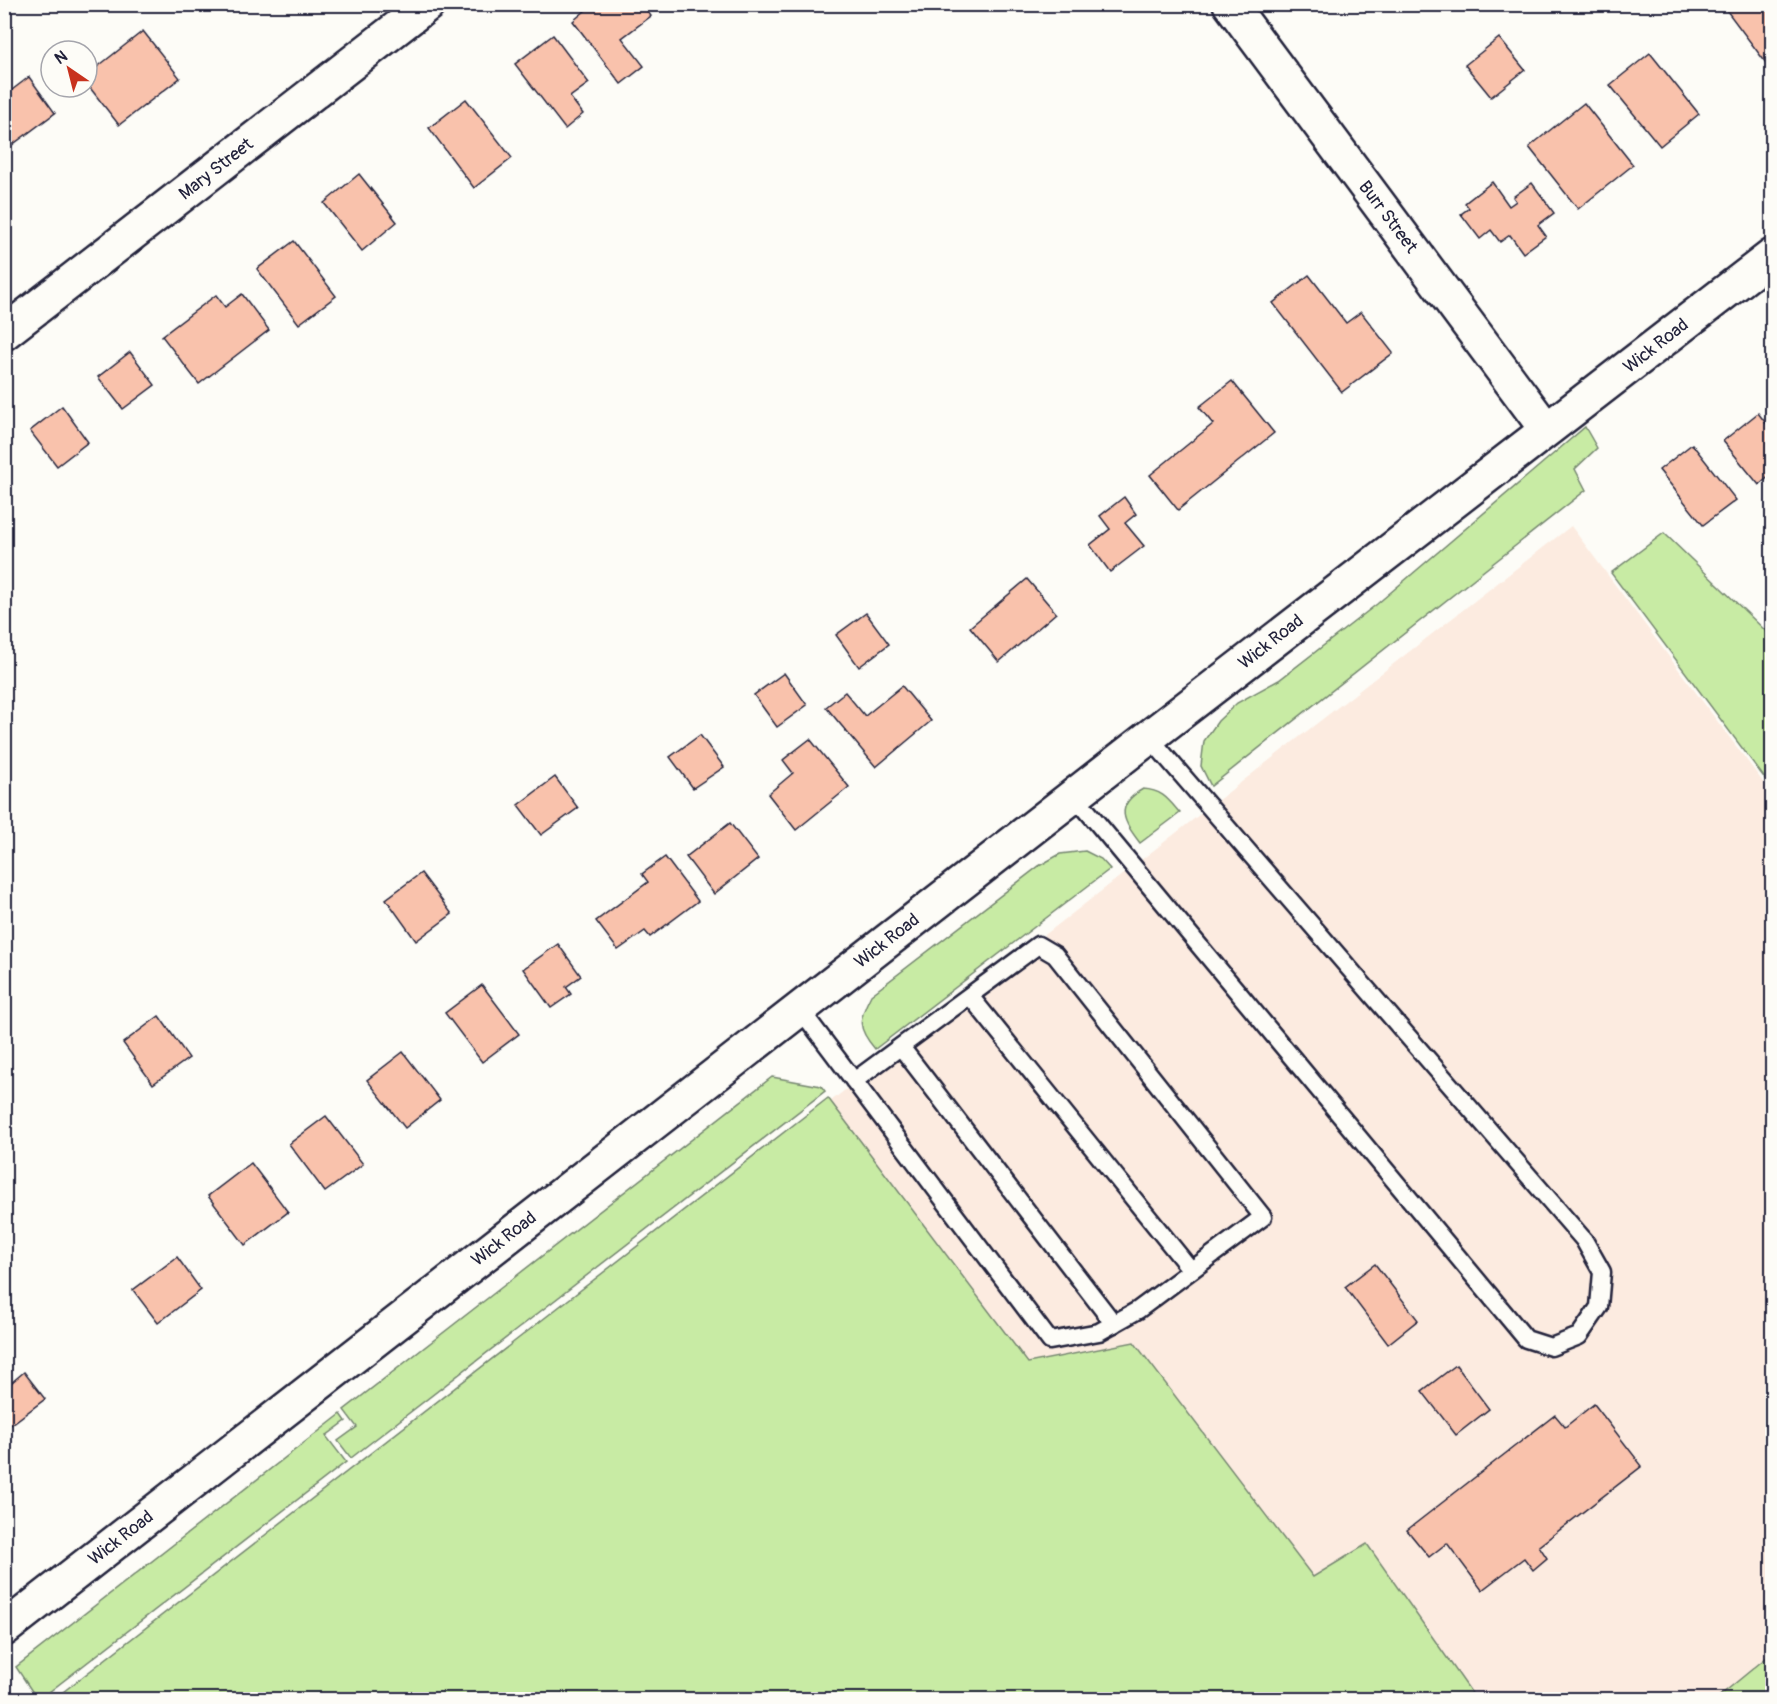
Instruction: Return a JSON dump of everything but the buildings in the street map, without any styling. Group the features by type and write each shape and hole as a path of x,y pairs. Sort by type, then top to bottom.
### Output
{"street":[{"name":"Mary Street","path":"4,333 428,4"},
{"name":"Burr Street","path":"1230,4 1546,429"},
{"name":"Wick Road","path":"4,1629 1074,795 1773,256"}],"lane":[{"path":"1074,795 1526,1339 1551,1347 1579,1336 1599,1307 1602,1272 1584,1240 1149,737"},
{"path":"800,1009 854,1081 1050,1341 1099,1332 1114,1324 1138,1310 1263,1217 1055,955 1038,945 854,1081"},
{"path":"970,996 1191,1270"},
{"path":"901,1047 1114,1324"}],"shaded area":[{"path":"1571,526 1772,794 1772,1699 60,1700"}],"green space":[{"path":"1585,427 1597,448 1575,469 1586,490 1211,786 1201,766 1204,741 1218,721 1237,703 1279,680 1377,604"},
{"path":"1664,533 1772,637 1772,788 1611,573"},
{"path":"1143,789 1160,793 1180,813 1140,843 1124,814 1128,802"},
{"path":"1085,851 1101,859 1110,869 875,1049 865,1035 861,1024 871,995 1039,866 1060,854"},
{"path":"772,1077 821,1086 825,1091 351,1458 338,1441 357,1427 344,1410"},
{"path":"828,1098 1028,1363 1134,1342 1313,1577 1367,1544 1476,1699 54,1699"},
{"path":"341,1414 346,1421 326,1436 346,1462 40,1699 37,1699 16,1667"},
{"path":"1772,1653 1772,1699 1716,1699"}]}
